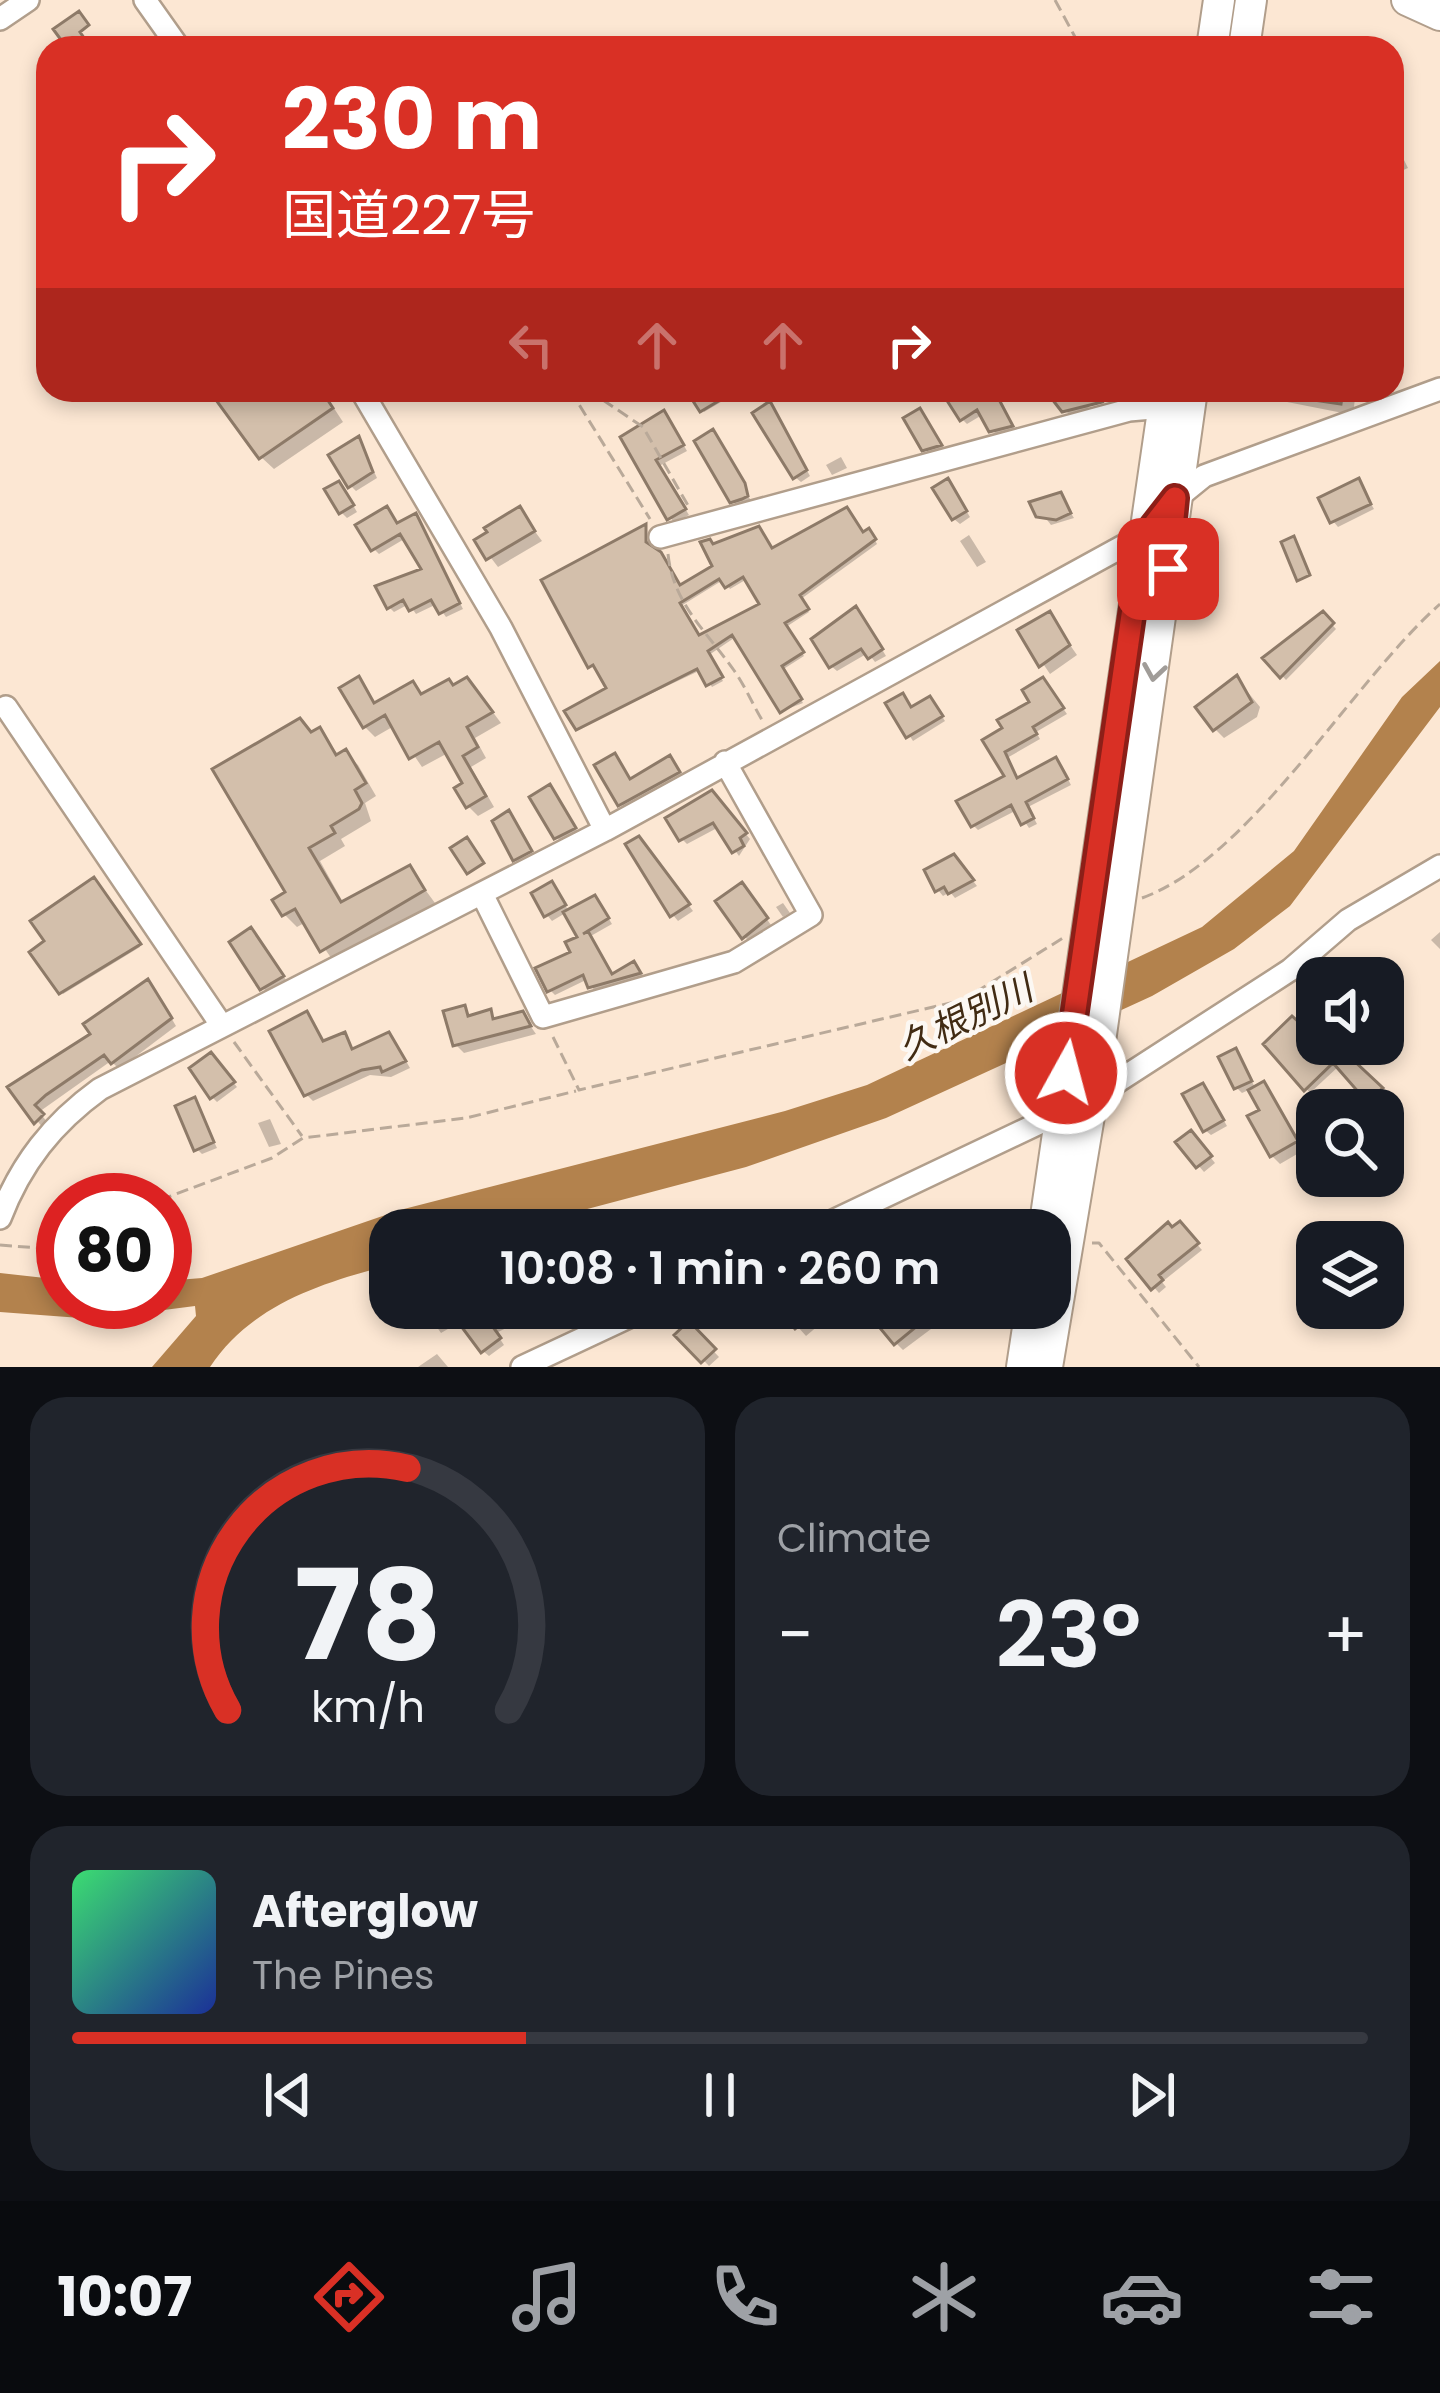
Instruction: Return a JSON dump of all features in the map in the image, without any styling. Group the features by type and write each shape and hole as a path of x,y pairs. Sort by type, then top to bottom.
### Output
{"highway":[{"path":"1214,36 1219,0"},
{"path":"1246,36 1251,0"},
{"path":"1407,0 1440,15"},
{"path":"1063,1209 1092,1098 1099,1049 1101,924 1143,539 1165,402"},
{"path":"1057,1209 1066,1073 1165,605 1190,402"},
{"path":"1022,1367 1028,1329"},
{"path":"1048,1367 1050,1329"}],"street":[{"path":"0,20 28,0"},
{"path":"145,0 170,36"},
{"path":"1404,401 1440,388"},
{"path":"368,402 500,628 605,830"},
{"path":"660,537 1155,402"},
{"path":"0,1218 13,1184 70,1111 223,1026 605,830 1143,539 1175,498 1204,476 1402,402"},
{"path":"6,707 223,1026"},
{"path":"482,893 543,1017 734,962 812,915 725,762"},
{"path":"859,1209 1092,1098 1290,970 1348,920 1440,866"},
{"path":"522,1367 603,1329"}],"path":[{"path":"1055,0 1074,36"},
{"path":"577,402 668,549 671,583 711,646 732,668 771,737"},
{"path":"606,402 643,427 700,526"},
{"path":"192,1188 272,1158 303,1138 466,1118 963,1000 1051,943 1101,924 1179,884 1267,800 1383,660 1440,604"},
{"path":"543,1017 579,1090 583,1089"},
{"path":"223,1026 303,1138"},
{"path":"1071,1238 1099,1243 1199,1367"},
{"path":"0,1245 36,1248"}],"shaded area":[{"path":"1440,661 1440,707 1290,906 1234,949 1152,996 886,1118 746,1167 587,1209 404,1209 785,1111 867,1085 1202,927 1294,851 1402,697"},
{"path":"369,1221 369,1271 314,1289 267,1312 246,1327 210,1367 152,1367 185,1329 192,1329 196,1316 192,1279"},
{"path":"0,1273 36,1277 36,1315 0,1312"}],"building":[{"path":"79,11 89,25 80,32 83,36 58,36 53,29"},
{"path":"217,402 329,402 333,408 259,459"},
{"path":"694,402 717,402 700,412"},
{"path":"771,402 807,470 793,479 752,413"},
{"path":"948,402 1000,402 1013,426 989,432 977,410 960,421"},
{"path":"1054,402 1102,402 1062,412"},
{"path":"920,408 942,445 922,451 903,418"},
{"path":"664,410 684,445 656,460 686,509 667,520 620,437"},
{"path":"713,429 748,496 730,503 694,441"},
{"path":"359,436 373,472 348,488 328,455"},
{"path":"948,478 967,511 952,520 932,488"},
{"path":"1359,478 1371,504 1330,523 1318,498"},
{"path":"339,481 354,505 339,514 324,489"},
{"path":"1061,492 1071,513 1056,520 1036,517 1029,502"},
{"path":"387,506 397,523 416,513 460,603 439,614 431,600 409,611 403,600 387,609 375,586 421,569 400,534 371,551 355,525"},
{"path":"520,506 535,531 486,560 474,540 487,532 484,528"},
{"path":"847,507 863,532 869,528 876,539 800,595 809,609 785,623 804,652 782,666 802,699 780,713 732,635 708,651 723,677 706,686 697,669 576,730 564,711 606,688 593,665 588,668 541,580 646,524 646,542 661,552 680,585 712,566 700,542 710,539 713,544 759,526 772,548","holes":["743,577 759,604 699,635 680,603 719,579 725,588"]},
{"path":"1294,536 1310,575 1297,581 1281,542"},
{"path":"856,606 883,649 868,659 861,649 829,668 811,639"},
{"path":"1050,611 1070,645 1039,667 1017,630"},
{"path":"1323,611 1334,623 1280,678 1262,658"},
{"path":"1237,675 1252,702 1213,731 1195,707"},
{"path":"359,676 374,703 413,681 421,694 449,679 453,685 467,677 493,712 467,727 478,747 463,756 486,796 466,808 454,788 462,783 439,742 409,759 385,715 363,728 339,688"},
{"path":"1043,677 1064,708 1033,727 1037,734 1005,752 1017,778 1056,757 1068,779 1026,802 1034,818 1021,825 1011,805 971,827 956,801 1004,776 982,740 1002,728 997,720 1029,702 1022,690"},
{"path":"903,693 911,707 930,696 943,716 906,738 885,703"},
{"path":"300,718 311,732 320,727 336,755 346,749 366,783 355,790 362,803 359,809 331,826 335,833 309,848 341,902 410,865 425,890 320,952 295,909 282,916 272,900 285,892 212,769"},
{"path":"615,753 630,779 670,755 680,772 618,806 594,765"},
{"path":"550,784 576,828 554,839 529,797"},
{"path":"712,790 747,833 740,838 744,846 732,853 713,823 679,841 665,818"},
{"path":"509,810 532,851 513,861 492,821"},
{"path":"639,836 690,904 670,917 625,844"},
{"path":"467,837 484,863 467,874 450,848"},
{"path":"954,854 974,880 948,894 944,887 935,892 924,870"},
{"path":"94,877 141,944 59,994 29,952 44,941 30,921"},
{"path":"552,881 566,905 544,917 531,893"},
{"path":"742,882 768,918 742,939 715,901"},
{"path":"595,895 609,918 583,934 588,931 612,974 634,961 641,973 588,988 583,975 547,992 535,968 570,952 565,942 577,937 563,912"},
{"path":"251,927 284,976 260,990 229,942"},
{"path":"148,979 172,1018 111,1064 104,1055 46,1095 35,1105 44,1114 34,1124 7,1087 90,1034 83,1024"},
{"path":"465,1005 468,1016 491,1009 493,1019 523,1011 531,1026 453,1046 443,1011"},
{"path":"307,1011 323,1041 345,1032 352,1049 389,1032 406,1061 382,1072 380,1067 362,1070 304,1096 269,1031"},
{"path":"1292,1016 1296,1020 1296,1065 1331,1065 1306,1089 1263,1044"},
{"path":"1236,1048 1252,1081 1234,1089 1218,1057"},
{"path":"211,1052 235,1082 210,1099 189,1068"},
{"path":"1335,1065 1358,1065 1383,1088 1356,1089"},
{"path":"1264,1081 1296,1142 1270,1157 1247,1116 1259,1110 1248,1090"},
{"path":"1203,1083 1224,1120 1203,1132 1182,1094"},
{"path":"195,1097 214,1142 194,1151 175,1106"},
{"path":"1191,1130 1212,1156 1196,1168 1175,1142"},
{"path":"1180,1221 1199,1243 1159,1275 1163,1280 1151,1290 1126,1259 1168,1222 1172,1227"},
{"path":"463,1329 494,1329 501,1338 481,1353"},
{"path":"680,1329 697,1329 716,1349 701,1363 674,1335"},
{"path":"881,1329 913,1329 894,1345"}],"route":[{"path":"1066,1073 1143,539 1175,498 1168,569"}],"water label":[{"name":"久根別川","path":"965,1017"}]}
